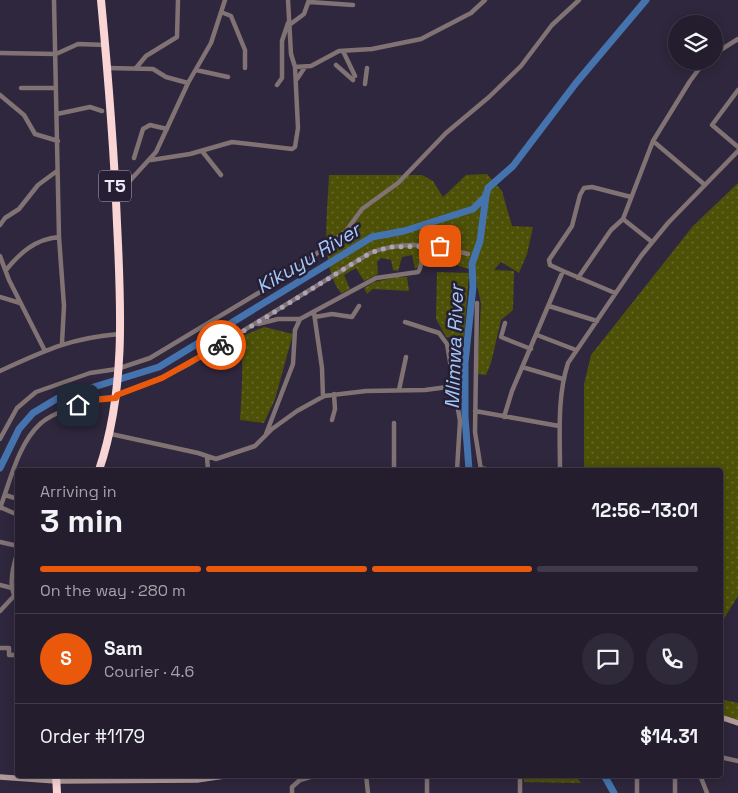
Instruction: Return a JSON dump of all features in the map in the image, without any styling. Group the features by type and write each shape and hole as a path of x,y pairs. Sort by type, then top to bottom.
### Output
{"highway":[{"name":"T5","path":"100,468 111,434 117,395 120,288 116,196 106,45 101,0"},
{"path":"56,778 57,793"}],"street":[{"path":"54,0 59,237 64,306 62,343"},
{"path":"136,68 146,56 177,37 178,0"},
{"path":"116,196 150,160 167,130 188,83 211,42 225,0"},
{"path":"150,160 202,151 237,142 292,149 295,147 298,128 297,79 291,54 288,0"},
{"path":"295,67 305,66 343,50 372,48 421,39 471,13 486,0"},
{"path":"0,439 17,408 36,392 90,373 117,370 150,358 290,274 346,231 362,209 398,183 446,133 521,66 552,25 579,0"},
{"path":"279,86 282,41 288,24 304,14 310,1 353,5"},
{"path":"221,12 232,16 245,50 245,68"},
{"path":"723,48 738,39"},
{"path":"0,53 56,54 78,44 106,45"},
{"path":"336,65 354,78 343,50"},
{"path":"297,79 305,66"},
{"path":"107,68 157,70 166,78 188,83"},
{"path":"365,84 366,68"},
{"path":"196,70 228,77"},
{"path":"578,278 611,230 623,219 653,141 698,70"},
{"path":"22,88 55,88"},
{"path":"738,90 712,125 738,147"},
{"path":"0,95 24,115 35,134 58,140"},
{"path":"56,114 90,106 102,112"},
{"path":"134,158 143,129 150,125 167,130"},
{"path":"653,141 706,185"},
{"path":"202,151 221,175"},
{"path":"560,468 563,379 568,363 652,242 738,151"},
{"path":"0,225 5,218 19,209 38,185 57,171"},
{"path":"615,293 550,265 549,260 572,226 584,188 592,187 631,197"},
{"path":"623,219 652,242"},
{"path":"6,270 24,251 46,238 59,237"},
{"path":"314,315 376,278 418,272 422,250 426,245"},
{"path":"16,468 25,445 40,424 50,417 85,403 117,395 162,378 370,253 390,247 426,245 468,254"},
{"path":"0,256 20,302 45,351"},
{"path":"504,417 522,367 563,271"},
{"path":"0,297 20,302"},
{"path":"477,304 475,411 481,468"},
{"path":"251,326 278,319 300,319 314,315 332,314 352,317 359,306"},
{"path":"549,306 597,321"},
{"path":"314,315 322,368 323,397"},
{"path":"111,434 216,459 246,451 261,442 266,435 293,364 296,330 300,319"},
{"path":"406,322 433,330 443,336 452,362 460,421 457,468"},
{"path":"505,323 501,337 531,348"},
{"path":"0,371 62,343 81,338 119,334"},
{"path":"536,336 576,350"},
{"path":"399,390 406,357"},
{"path":"522,367 563,379"},
{"path":"266,435 297,411 323,397 334,394 455,386"},
{"path":"332,420 335,409 334,394"},
{"path":"475,411 560,426"},
{"path":"394,423 394,468"},
{"path":"207,457 208,468"},
{"path":"15,470 0,508 15,514"},
{"path":"5,495 15,498"},
{"path":"0,542 15,545"},
{"path":"15,570 12,588 15,595"},
{"path":"0,585 12,588"},
{"path":"0,612 15,598"},
{"path":"0,648 9,648 9,655 15,656"},
{"path":"723,718 738,723"},
{"path":"723,758 738,762"},
{"path":"0,777 15,777"},
{"path":"290,793 292,787 300,780 306,778"},
{"path":"366,778 368,793"},
{"path":"426,793 427,778"},
{"path":"520,778 520,793"},
{"path":"637,778 637,793"},
{"path":"675,778 675,793"},
{"path":"701,778 707,793"}],"shaded area":[{"path":"487,174 502,191 512,226 533,227 527,254 519,273 501,262 494,270 514,271 513,310 501,320 491,363 486,375 477,374 481,304 474,270 437,259 423,263 415,269 412,255 402,257 398,271 393,270 391,260 381,258 377,262 378,274 364,281 356,268 344,275 350,289 341,293 334,282 330,268 326,237 329,175 422,175 433,181 443,197 466,175"},
{"path":"738,183 738,596 723,620 723,468 584,468 584,384 591,355 693,226"},
{"path":"437,272 469,273 464,338 446,337 436,319"},
{"path":"396,277 407,277 409,291 373,289 367,294 364,288 374,282"},
{"path":"264,327 293,334 275,399 264,423 240,420 242,336"},
{"path":"723,700 738,703 738,720 723,716"},
{"path":"524,778 577,778 581,783 524,782"}],"waterway":[{"name":"Kikuyu River","path":"0,468 19,429 33,413 58,398 159,367 372,237 404,231 473,209 486,196 488,188 513,166 576,83 646,0"},
{"name":"Mlimwa River","path":"469,468 465,417 465,363 473,287 472,264 480,241 486,196"},
{"name":"Mlimwa River","path":"606,778 614,793"}],"way so far":[{"path":"221,345 370,253 390,247 411,245 440,246"}],"route":[{"path":"78,405 110,397 116,398 117,395 127,393 162,378 221,345"}]}
